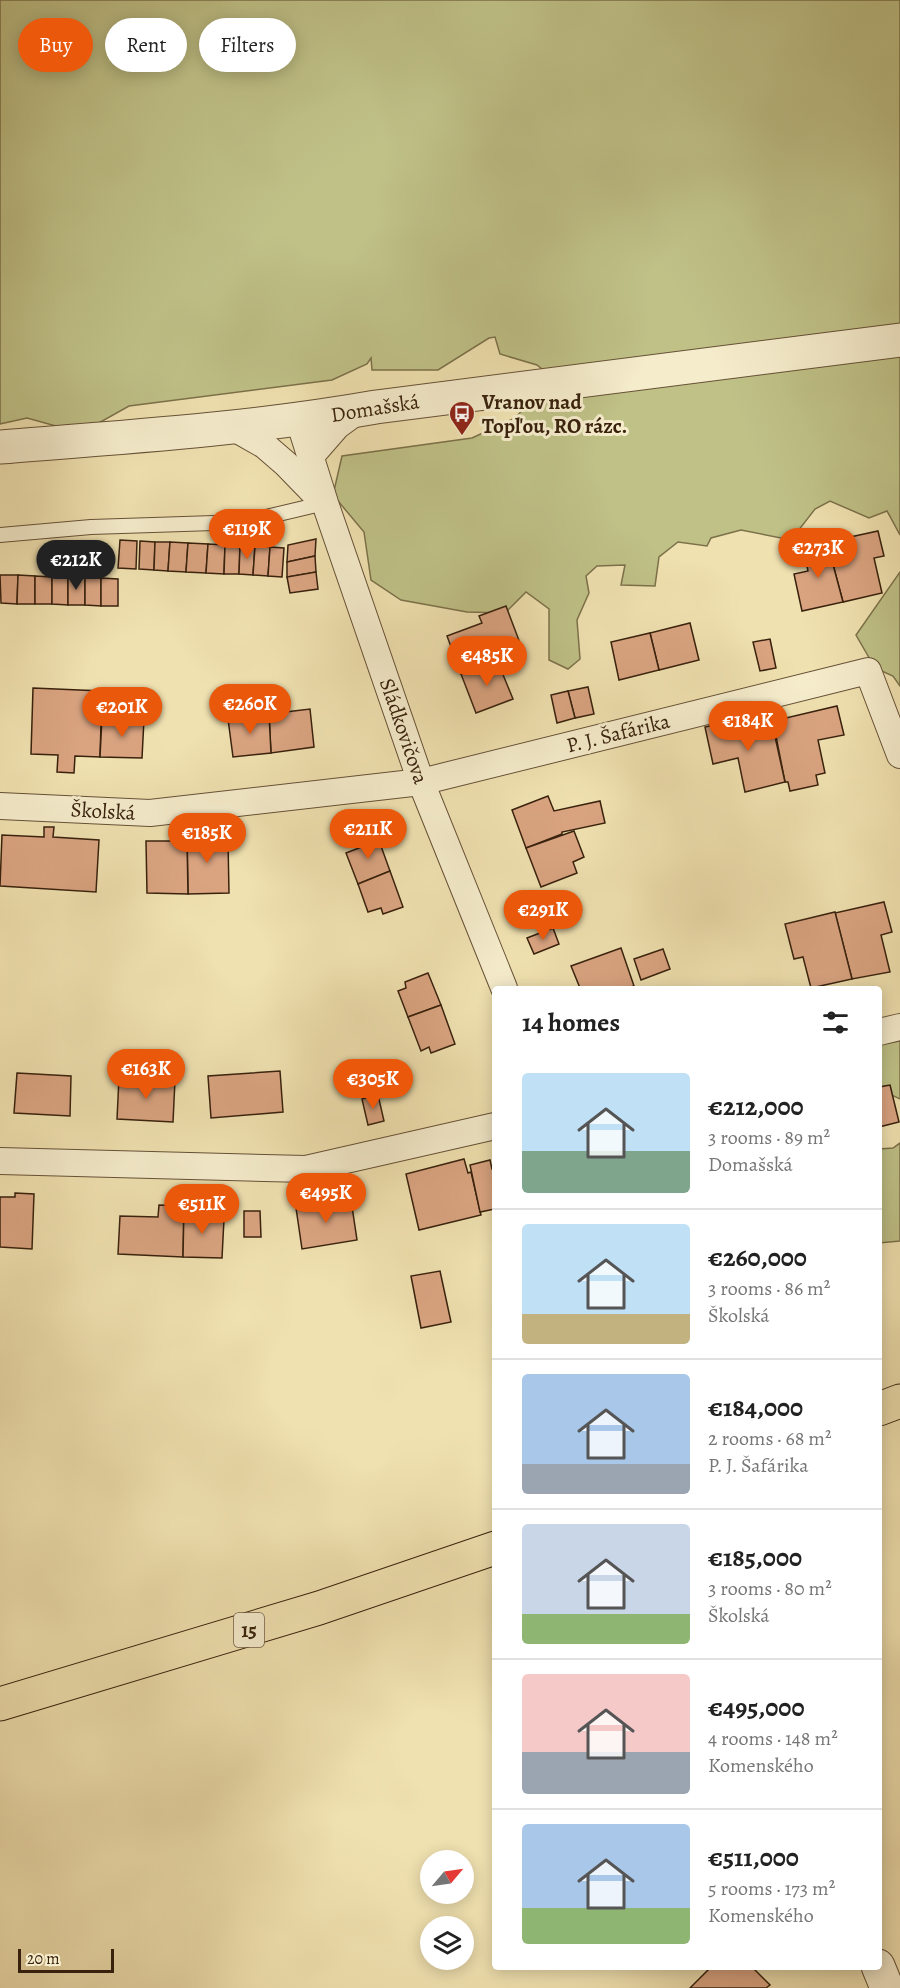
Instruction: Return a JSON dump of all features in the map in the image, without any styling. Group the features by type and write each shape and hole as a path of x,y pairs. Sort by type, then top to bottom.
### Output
{"main road":[{"path":"882,1408 900,1401"},
{"name":"15","path":"0,1704 319,1608 492,1549"}],"street":[{"name":"Domašská","path":"0,447 234,428 361,409 896,341"},
{"path":"310,457 337,426 361,409"},
{"name":"Sládkovičova","path":"299,420 325,503 421,782 503,986"},
{"path":"234,428 271,451 325,503"},
{"name":"P. J. Šafárika","path":"421,782 868,671 900,755"},
{"name":"Školská","path":"0,806 150,813 421,782"},
{"path":"882,1031 900,1027"},
{"path":"0,1161 306,1169 492,1127"},
{"path":"879,1970 886,1988"}],"lane":[{"path":"0,535 91,527 245,522 325,503"}],"green space":[{"path":"0,0 900,0 900,535 887,511 869,518 830,501 815,509 791,540 741,530 711,538 707,546 678,542 659,557 655,586 621,585 625,565 597,566 586,576 589,593 577,620 580,659 568,669 549,660 549,609 526,592 505,613 467,612 401,600 371,580 364,532 333,495 342,456 472,438 515,418 553,378 537,365 500,354 495,337 489,338 438,370 372,370 371,358 367,364 332,380 129,406 81,433 27,418 0,424"},
{"path":"900,572 900,686 893,676 875,668 856,635"},
{"path":"882,1028 900,1030 900,1099 882,1090"},
{"path":"900,1143 900,1241 882,1243 882,1149 893,1148"}],"building":[{"path":"878,531 884,556 874,558 882,593 843,602 827,542"},
{"path":"316,539 315,556 287,562 288,545"},
{"path":"120,540 137,541 136,569 118,568"},
{"path":"140,541 155,542 154,570 139,569"},
{"path":"155,542 170,542 168,571 154,570"},
{"path":"170,542 188,543 186,572 168,571"},
{"path":"827,542 843,602 802,611 794,574 808,571 803,547"},
{"path":"188,543 208,544 206,573 186,572"},
{"path":"208,544 225,545 224,574 206,573"},
{"path":"225,545 240,546 239,574 224,574"},
{"path":"240,546 255,546 253,575 239,574"},
{"path":"255,546 270,547 268,576 253,575"},
{"path":"270,547 284,548 282,577 268,576"},
{"path":"315,556 316,572 287,577 287,562"},
{"path":"316,572 318,589 290,593 287,577"},
{"path":"0,575 18,575 17,604 1,603"},
{"path":"18,575 35,576 35,604 17,604"},
{"path":"35,576 52,577 52,604 35,604"},
{"path":"52,577 68,577 68,605 52,604"},
{"path":"68,577 85,578 85,605 68,605"},
{"path":"85,578 101,578 101,606 85,605"},
{"path":"101,578 118,579 118,606 101,606"},
{"path":"506,606 523,651 461,674 447,636 482,623 479,616"},
{"path":"690,623 699,660 659,670 650,633"},
{"path":"650,633 659,670 619,680 611,642"},
{"path":"770,639 776,668 760,671 753,642"},
{"path":"497,660 513,699 476,713 461,674"},
{"path":"588,687 594,714 575,718 568,691"},
{"path":"33,688 102,691 100,757 75,756 74,773 57,772 58,755 31,754"},
{"path":"568,691 575,718 557,723 551,695"},
{"path":"837,706 844,735 818,740 825,773 816,775 818,785 790,791 788,782 785,782 773,721"},
{"path":"310,709 314,747 271,753 269,714"},
{"path":"269,714 271,753 233,757 228,719"},
{"path":"102,717 144,719 142,758 100,757"},
{"path":"743,719 745,728 772,723 785,782 745,792 738,758 713,764 705,727"},
{"path":"548,796 554,811 600,801 605,823 562,832 562,834 526,848 512,810"},
{"path":"44,827 54,827 53,837 99,840 96,892 0,886 2,835 44,837"},
{"path":"209,829 210,840 228,840 229,893 188,894 187,830"},
{"path":"574,831 584,857 573,862 577,873 541,887 526,848"},
{"path":"377,835 390,871 358,884 346,853 359,848 357,842"},
{"path":"146,841 187,841 188,894 147,893"},
{"path":"390,871 403,907 383,914 381,908 368,912 358,884"},
{"path":"884,902 892,932 881,935 890,972 852,979 835,913"},
{"path":"835,912 852,979 810,986 803,957 794,959 785,924"},
{"path":"553,928 559,944 534,954 527,938"},
{"path":"621,948 634,986 579,986 571,966"},
{"path":"663,949 670,969 641,980 634,959"},
{"path":"428,973 441,1005 408,1017 398,991 406,988 405,982"},
{"path":"441,1005 455,1044 431,1053 429,1047 421,1051 408,1017"},
{"path":"280,1071 283,1112 211,1118 208,1076"},
{"path":"17,1073 71,1076 70,1116 14,1113"},
{"path":"119,1078 175,1080 173,1122 117,1119"},
{"path":"890,1085 899,1122 882,1126 882,1086"},
{"path":"378,1095 384,1121 368,1125 362,1099"},
{"path":"464,1159 468,1173 471,1172 481,1215 419,1230 406,1174"},
{"path":"490,1160 492,1210 480,1212 470,1165"},
{"path":"15,1193 34,1194 32,1249 0,1247 0,1197 15,1197"},
{"path":"328,1197 329,1204 351,1200 357,1240 302,1249 296,1208 316,1205 315,1199"},
{"path":"159,1205 184,1206 183,1257 118,1254 120,1216 158,1217"},
{"path":"184,1206 204,1207 204,1219 224,1219 222,1258 183,1257"},
{"path":"244,1211 260,1211 261,1237 244,1237"},
{"path":"440,1271 451,1322 421,1328 411,1276"},
{"path":"708,1970 755,1970 770,1985 766,1988 690,1988"}],"place":[{"name":"Vranov nad Topľou, RO rázc.","path":"462,437"}]}
